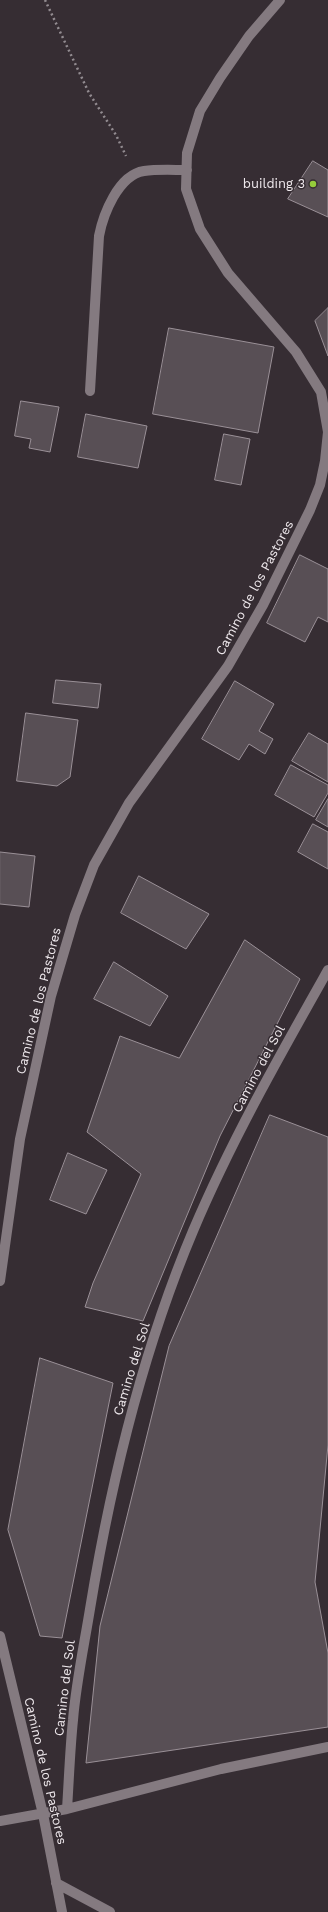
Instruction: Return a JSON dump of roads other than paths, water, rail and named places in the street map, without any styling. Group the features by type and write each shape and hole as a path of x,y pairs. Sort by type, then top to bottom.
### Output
{"street":[{"name":"Camino de los Pastores","path":"0,1281 20,1139 51,996 75,915 94,865 129,803 228,666 263,605 310,510 320,485 325,461 328,432 321,392 296,352 228,273 200,229 186,189 187,153 200,111 220,78 249,36 280,0"},
{"path":"90,392 102,219 110,203 127,180 135,174 143,171 187,170"},
{"name":"Camino del Sol","path":"67,1809 73,1718 100,1548 121,1449 164,1306 193,1231 229,1155 278,1059 328,970"},
{"name":"Camino de los Pastores","path":"0,1636 43,1814 62,1912"},
{"path":"0,1821 67,1809 221,1769 328,1747"},
{"path":"56,1883 110,1912"}],"place":[{"name":"building 3","path":"313,184"}]}
